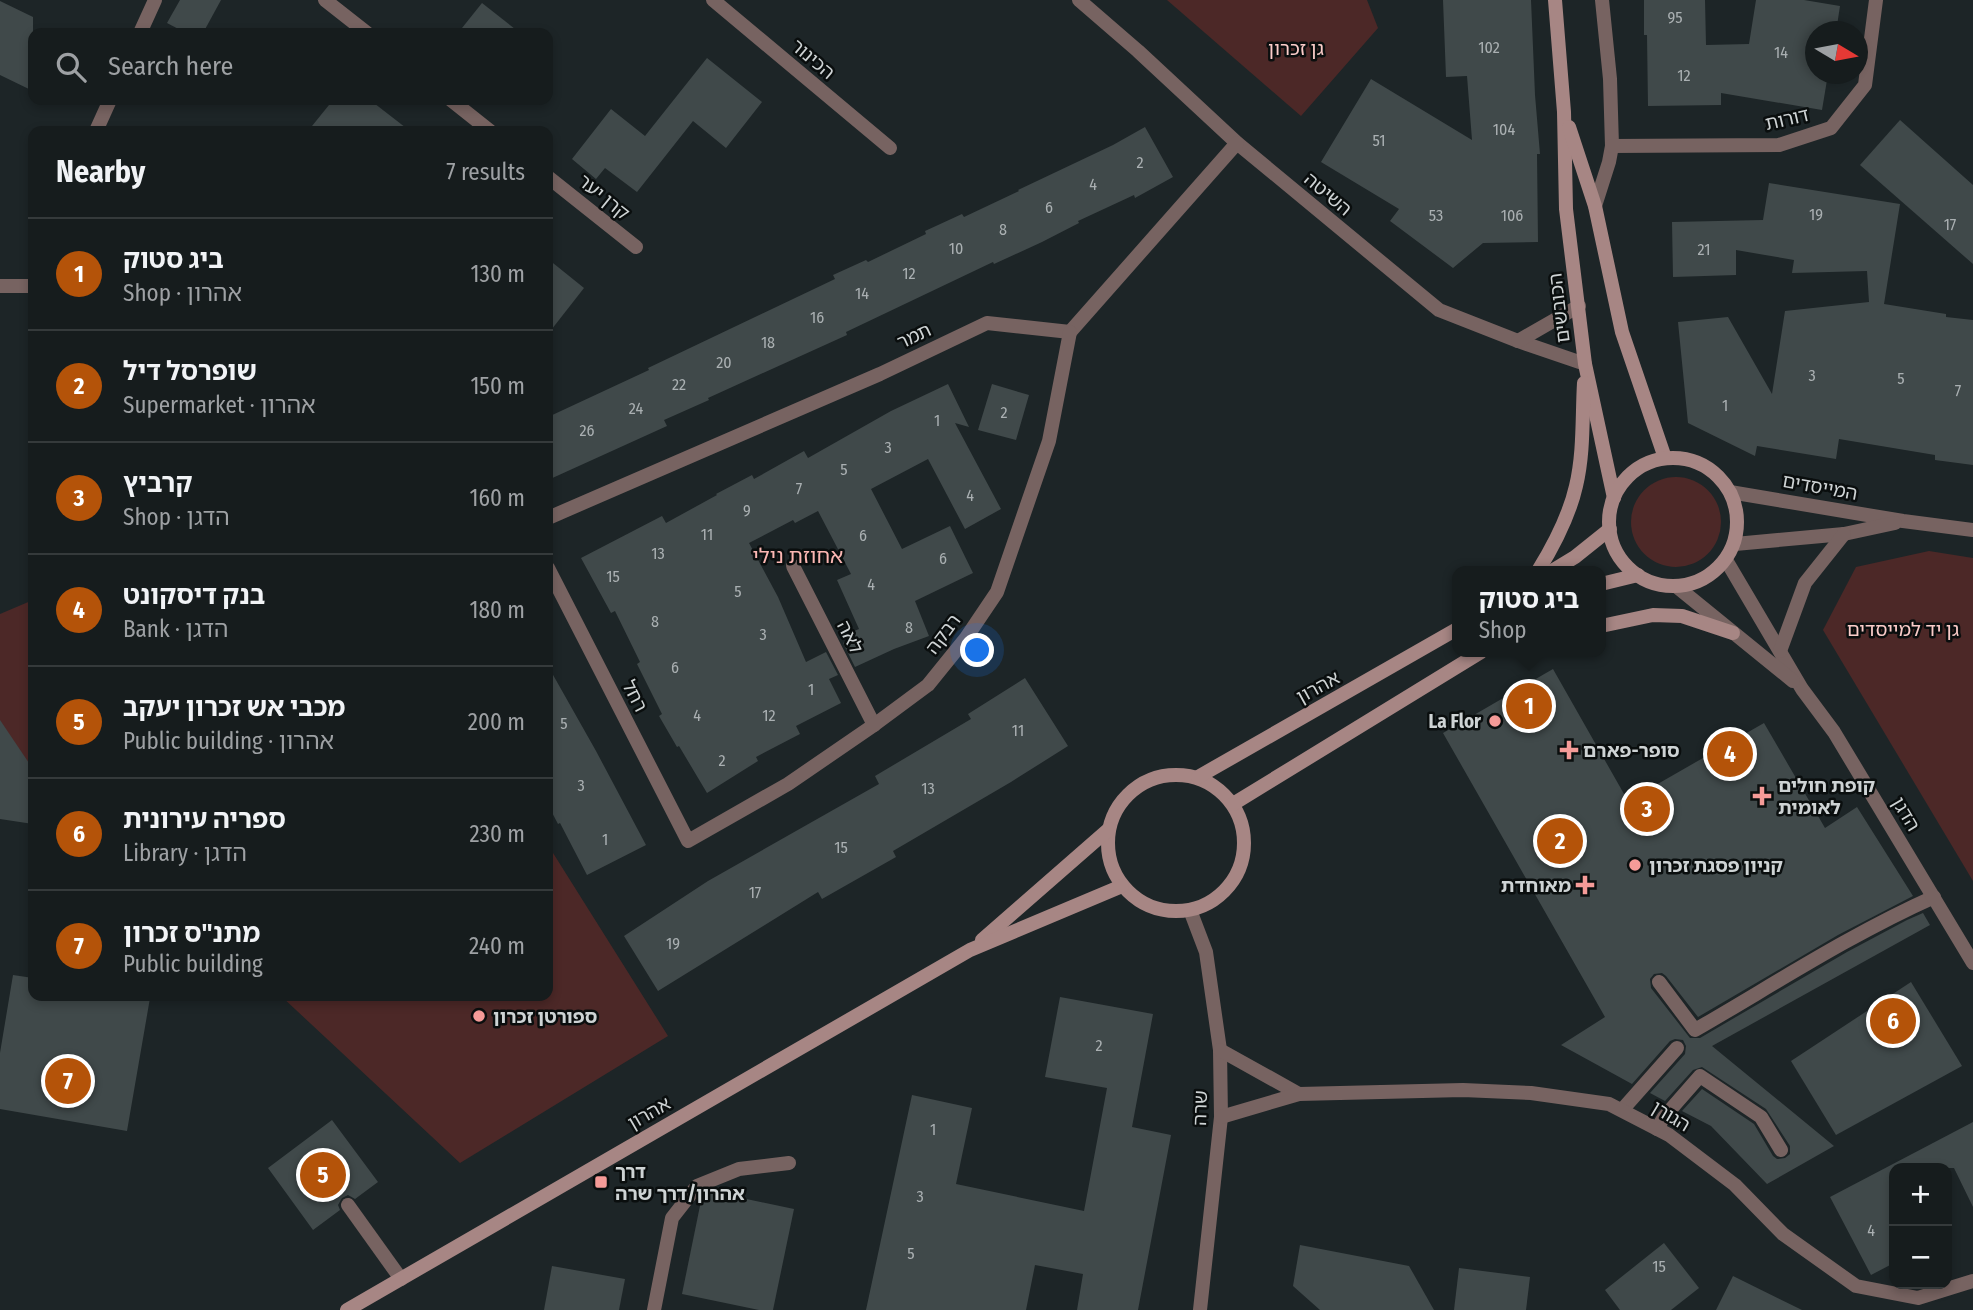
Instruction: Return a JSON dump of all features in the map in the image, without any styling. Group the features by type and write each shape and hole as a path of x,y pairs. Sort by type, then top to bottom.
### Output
{"street":[{"path":"142,28 155,0"},
{"path":"325,0 361,28"},
{"name":"הכינור","path":"713,0 890,148"},
{"name":"השיטה","path":"1079,0 1237,143 1439,310 1585,364"},
{"name":"הכובשים","path":"1555,0 1564,112 1566,209 1585,364 1614,498"},
{"path":"1595,206 1612,146 1610,79 1602,0"},
{"name":"דורות","path":"1612,146 1779,145 1831,128 1864,85 1876,0"},
{"path":"98,126 108,105"},
{"path":"457,105 484,126"},
{"name":"הכובשים","path":"1564,112 1595,206 1622,332 1665,458"},
{"path":"1070,332 1237,143"},
{"name":"קרן יער","path":"553,181 636,247"},
{"path":"0,286 28,286"},
{"path":"1518,341 1579,306"},
{"name":"תמר","path":"553,516 880,374 987,323 1070,332"},
{"name":"רבקה","path":"688,841 788,784 874,725 928,685 966,638 997,592 1049,440 1070,332"},
{"path":"1541,566 1558,537 1576,487 1581,448 1585,364"},
{"path":"1684,458 1703,464 1718,476 1730,492 1737,512 1735,544 1726,560 1712,573 1695,582 1675,586 1656,583 1638,575 1623,562 1610,529 1610,513 1622,483 1634,471 1648,462 1684,458"},
{"name":"המייסדים","path":"1730,492 1973,530"},
{"name":"המייסדים","path":"1735,544 1844,534 1903,521"},
{"path":"1560,566 1610,529"},
{"path":"1780,651 1805,583 1844,534"},
{"name":"הדגן","path":"1726,560 1802,689 1833,732 1973,962"},
{"name":"לאה","path":"793,566 874,725"},
{"path":"1606,583 1638,575"},
{"name":"רחל","path":"553,578 688,841"},
{"name":"הדגן","path":"1675,586 1802,689"},
{"path":"1606,625 1653,615 1682,616 1733,633"},
{"name":"אהרון","path":"1198,777 1452,632"},
{"path":"1233,804 1473,657"},
{"path":"1176,774 1198,777 1217,788 1233,804 1242,823 1244,844 1241,866 1230,884 1215,899 1191,910 1176,912 1156,909 1137,900 1122,886 1111,868 1107,846 1109,829 1119,804 1134,788 1154,777 1176,774"},
{"name":"אהרון","path":"970,950 1109,829"},
{"name":"אהרון","path":"346,1310 970,950 1122,886"},
{"path":"1659,982 1695,1030 1866,930 1934,897"},
{"name":"שרה","path":"1191,910 1206,952 1220,1050 1220,1117 1200,1310"},
{"path":"1622,1110 1676,1048"},
{"path":"1220,1050 1299,1094"},
{"path":"1657,1129 1664,1117 1700,1076 1761,1117 1781,1150"},
{"name":"הגורן","path":"1220,1117 1299,1094 1504,1091 1609,1104 1669,1135 1735,1185 1783,1234 1856,1286 1918,1298 1973,1281"},
{"path":"654,1310 672,1217 697,1186 739,1169 789,1163"},
{"path":"348,1205 401,1279"}],"green space":[{"name":"גן זכרון","path":"1167,0 1367,0 1378,28 1301,116"},
{"path":"1676,477 1693,481 1708,490 1717,505 1721,522 1717,539 1708,554 1693,563 1676,567 1659,563 1644,554 1635,539 1631,522 1635,505 1644,490 1659,481"},
{"name":"גן יד למייסדים","path":"1929,551 1973,558 1973,881 1823,630 1856,567"},
{"path":"28,602 28,813 0,795 0,614"},
{"name":"ספורטן זכרון","path":"553,853 668,1036 460,1163 286,1001 553,1001"}],"building":[{"path":"180,0 221,0 206,28 176,28 167,23"},
{"path":"1443,0 1531,0 1540,154 1537,154 1538,242 1483,243 1453,268 1390,221 1399,209 1321,162 1371,79 1472,140 1467,76 1446,77"},
{"path":"1644,0 1705,0 1706,45 1749,44 1756,0 1804,0 1840,6 1838,21 1805,21 1805,84 1826,84 1822,110 1721,93 1721,105 1648,106 1647,35 1644,35"},
{"path":"0,1 33,17 33,28 28,28 28,89 0,75"},
{"path":"482,3 514,28 462,28"},
{"path":"707,58 762,102 726,148 693,121 637,192 605,168 596,179 572,159 611,109 645,136"},
{"path":"329,105 376,105 404,126 312,126"},
{"path":"1900,120 1973,185 1973,264 1860,165"},
{"path":"1145,127 1173,177 1135,198 1134,195 1078,221 1079,223 1042,242 994,264 993,262 846,332 847,335 708,398 709,400 664,420 667,426 553,478 553,415 835,279 833,275 866,260 868,262 926,234 925,231 962,214 964,217"},
{"path":"1769,183 1900,204 1884,304 1973,320 1973,465 1935,460 1935,455 1839,439 1836,459 1757,446 1755,456 1688,423 1678,322 1728,317 1772,394 1785,311 1869,302 1867,271 1792,273 1794,260 1736,250 1736,275 1673,277 1672,222 1763,220"},
{"path":"553,263 584,288 553,328"},
{"path":"948,384 969,427 955,423 1001,509 965,529 928,459 871,489 902,549 950,526 973,573 915,601 929,636 855,667 843,643 850,639 847,634 859,629 837,580 851,574 818,511 795,523 793,520 749,543 778,597 806,662 826,652 838,675 829,679 841,703 796,726 800,734 756,757 758,761 707,793 659,716 662,714 615,611 611,613 581,558 662,516 666,523 752,475 754,479 804,451 808,458 891,411"},
{"path":"992,384 1029,395 1016,440 978,430"},
{"path":"1553,669 1628,801 1764,723 1825,828 1857,807 1913,896 1838,935 1698,1017 1666,976 1662,973 1654,974 1650,979 1651,988 1690,1038 1700,1038 1907,920 1923,913 1930,925 1712,1046 1834,1146 1767,1184 1711,1126 1682,1111 1702,1089 1754,1124 1773,1156 1777,1159 1785,1158 1790,1154 1790,1146 1766,1109 1702,1067 1693,1070 1665,1101 1650,1093 1685,1054 1686,1046 1683,1040 1670,1041 1632,1084 1561,1045 1605,1017 1443,733"},
{"path":"553,675 646,845 587,875 560,823 558,824 553,814"},
{"path":"1025,678 1068,746 893,851 896,857 822,899 818,892 658,991 624,936 708,881 879,784 875,776 971,719 968,714"},
{"path":"0,720 28,762 28,823 0,819"},
{"path":"13,975 28,977 28,1001 149,1001 127,1131 0,1109 0,1053"},
{"path":"1911,982 1962,1066 1836,1135 1791,1061"},
{"path":"1060,997 1153,1014 1132,1127 1171,1135 1138,1310 1077,1310 1083,1274 1035,1265 1026,1310 866,1310 912,1095 972,1108 956,1184 1084,1211 1107,1088 1045,1077"},
{"path":"332,1120 378,1182 355,1199 348,1195 342,1198 338,1205 340,1210 313,1230 268,1168"},
{"path":"1973,1122 1973,1207 1952,1168 1952,1163 1895,1163"},
{"path":"1889,1166 1889,1266 1871,1275 1830,1197"},
{"path":"709,1191 794,1209 773,1310 759,1310 682,1294 702,1196"},
{"path":"1664,1243 1699,1288 1671,1310 1620,1310 1605,1290"},
{"path":"1300,1245 1409,1266 1434,1310 1320,1310 1293,1286"},
{"path":"552,1266 625,1279 619,1310 544,1310"},
{"path":"1459,1268 1530,1277 1526,1310 1454,1310"},
{"path":"1733,1276 1802,1310 1716,1310"}],"place":[{"name":"ביג סטוק","path":"1529,706"},
{"name":"La Flor","path":"1495,721"},
{"name":"סופר-פארם","path":"1569,750"},
{"name":"בנק דיסקונט","path":"1730,754"},
{"name":"קופת חולים לאומית","path":"1762,796"},
{"name":"קרביץ","path":"1647,809"},
{"name":"שופרסל דיל","path":"1560,841"},
{"name":"קניון פסגת זכרון","path":"1635,865"},
{"name":"מאוחדת","path":"1585,885"},
{"name":"ספורטן זכרון","path":"479,1016"},
{"name":"ספריה עירונית","path":"1893,1021"},
{"name":"מתנ\"ס זכרון","path":"68,1081"},
{"name":"מכבי אש זכרון יעקב","path":"323,1175"},
{"name":"דרך אהרון/דרך שרה","path":"601,1182"}],"district":[{"name":"אחוזת נילי","path":"798,556"}]}
